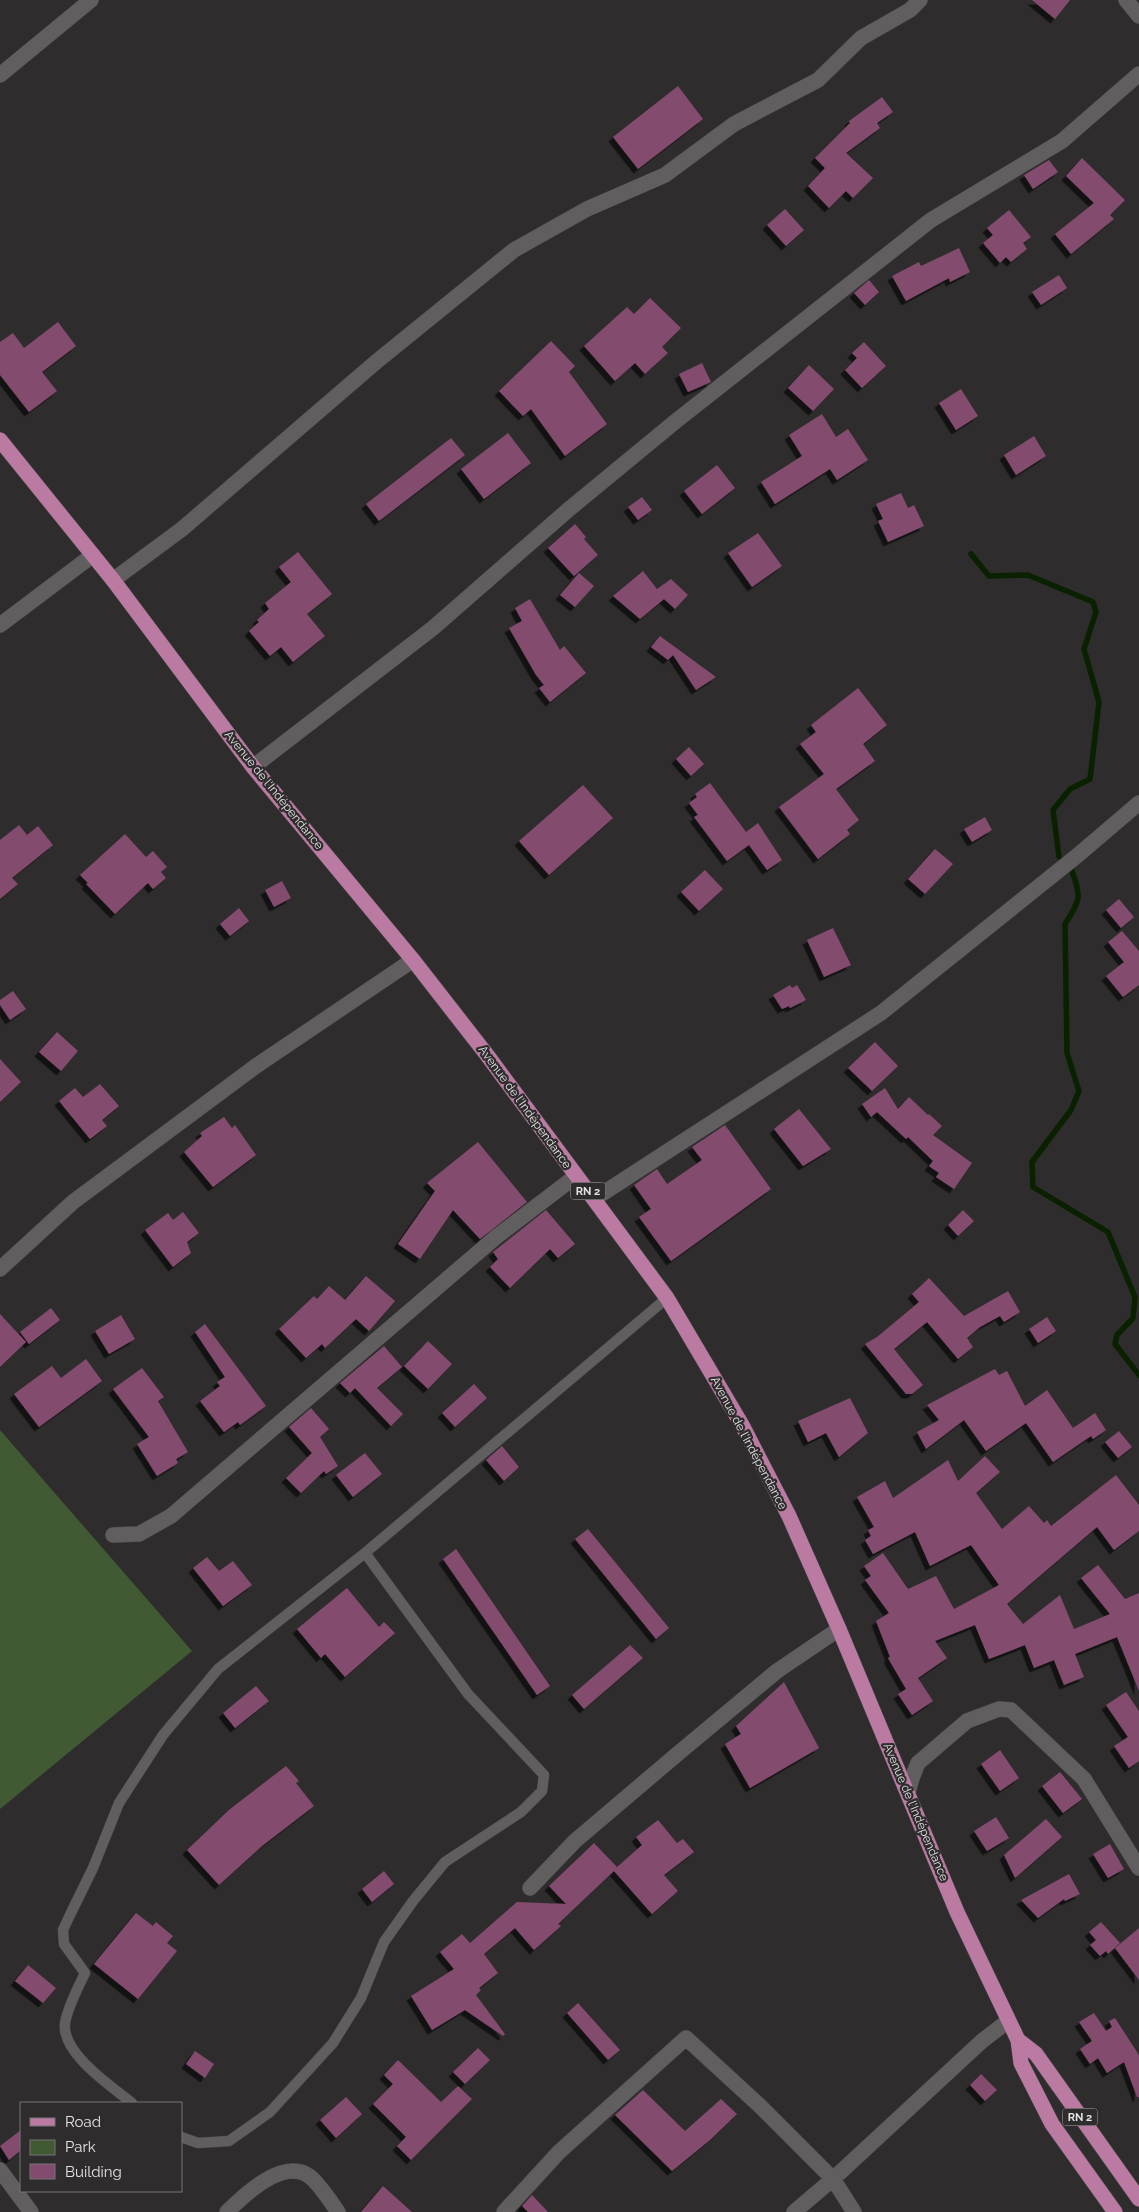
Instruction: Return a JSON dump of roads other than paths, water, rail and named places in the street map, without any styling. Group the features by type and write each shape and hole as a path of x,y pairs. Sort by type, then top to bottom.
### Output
{"main road":[{"name":"Avenue de l'Indépendance","path":"0,440 113,580 253,767 413,960 487,1055 667,1298 742,1425 789,1516 839,1629 957,1912 1018,2040 1021,2063 1052,2124 1115,2212"},
{"name":"Avenue de l'Indépendance","path":"1018,2040 1036,2054 1139,2198"}],"street":[{"path":"0,76 91,0"},
{"path":"113,580 182,529 376,362 514,250 587,209 665,175 734,124 818,80 861,38 910,10 920,0"},
{"path":"1126,0 1139,16"},
{"path":"253,767 433,628 568,510 931,220 1062,141 1139,74"},
{"path":"0,625 93,555"},
{"path":"594,1199 881,1013 1078,855 1139,803"},
{"path":"0,1270 73,1202 256,1066 413,960"},
{"path":"113,1535 139,1534 171,1516 496,1237 576,1176"},
{"path":"530,1888 575,1841 689,1744 777,1671 839,1629"},
{"path":"908,1794 918,1763 968,1721 999,1709 1011,1710 1084,1779 1139,1868"},
{"path":"794,2212 833,2179 982,2041 1008,2020"},
{"path":"504,2212 558,2152 686,2038 760,2106 833,2179 854,2212"},
{"path":"0,2170 31,2212"},
{"path":"227,2212 258,2184 290,2170 309,2175 338,2212"}],"lane":[{"path":"131,2102 86,2064 68,2043 65,2025 85,1973 64,1944 64,1930 93,1868 119,1803 163,1734 218,1670 365,1553 667,1298"},
{"path":"182,2137 198,2143 229,2141 270,2112 333,2043 361,1998 384,1942 413,1901 445,1862 521,1812 542,1792 544,1775 468,1694 365,1553"}],"waterway":[{"path":"971,554 989,576 1028,575 1093,602 1096,612 1084,649 1099,702 1090,779 1070,789 1053,810 1059,857"},
{"path":"1072,871 1077,887 1078,899 1065,924 1067,1053 1079,1091 1071,1110 1032,1162 1033,1187 1108,1232 1135,1297 1133,1318 1117,1335 1115,1344 1139,1375"}]}
